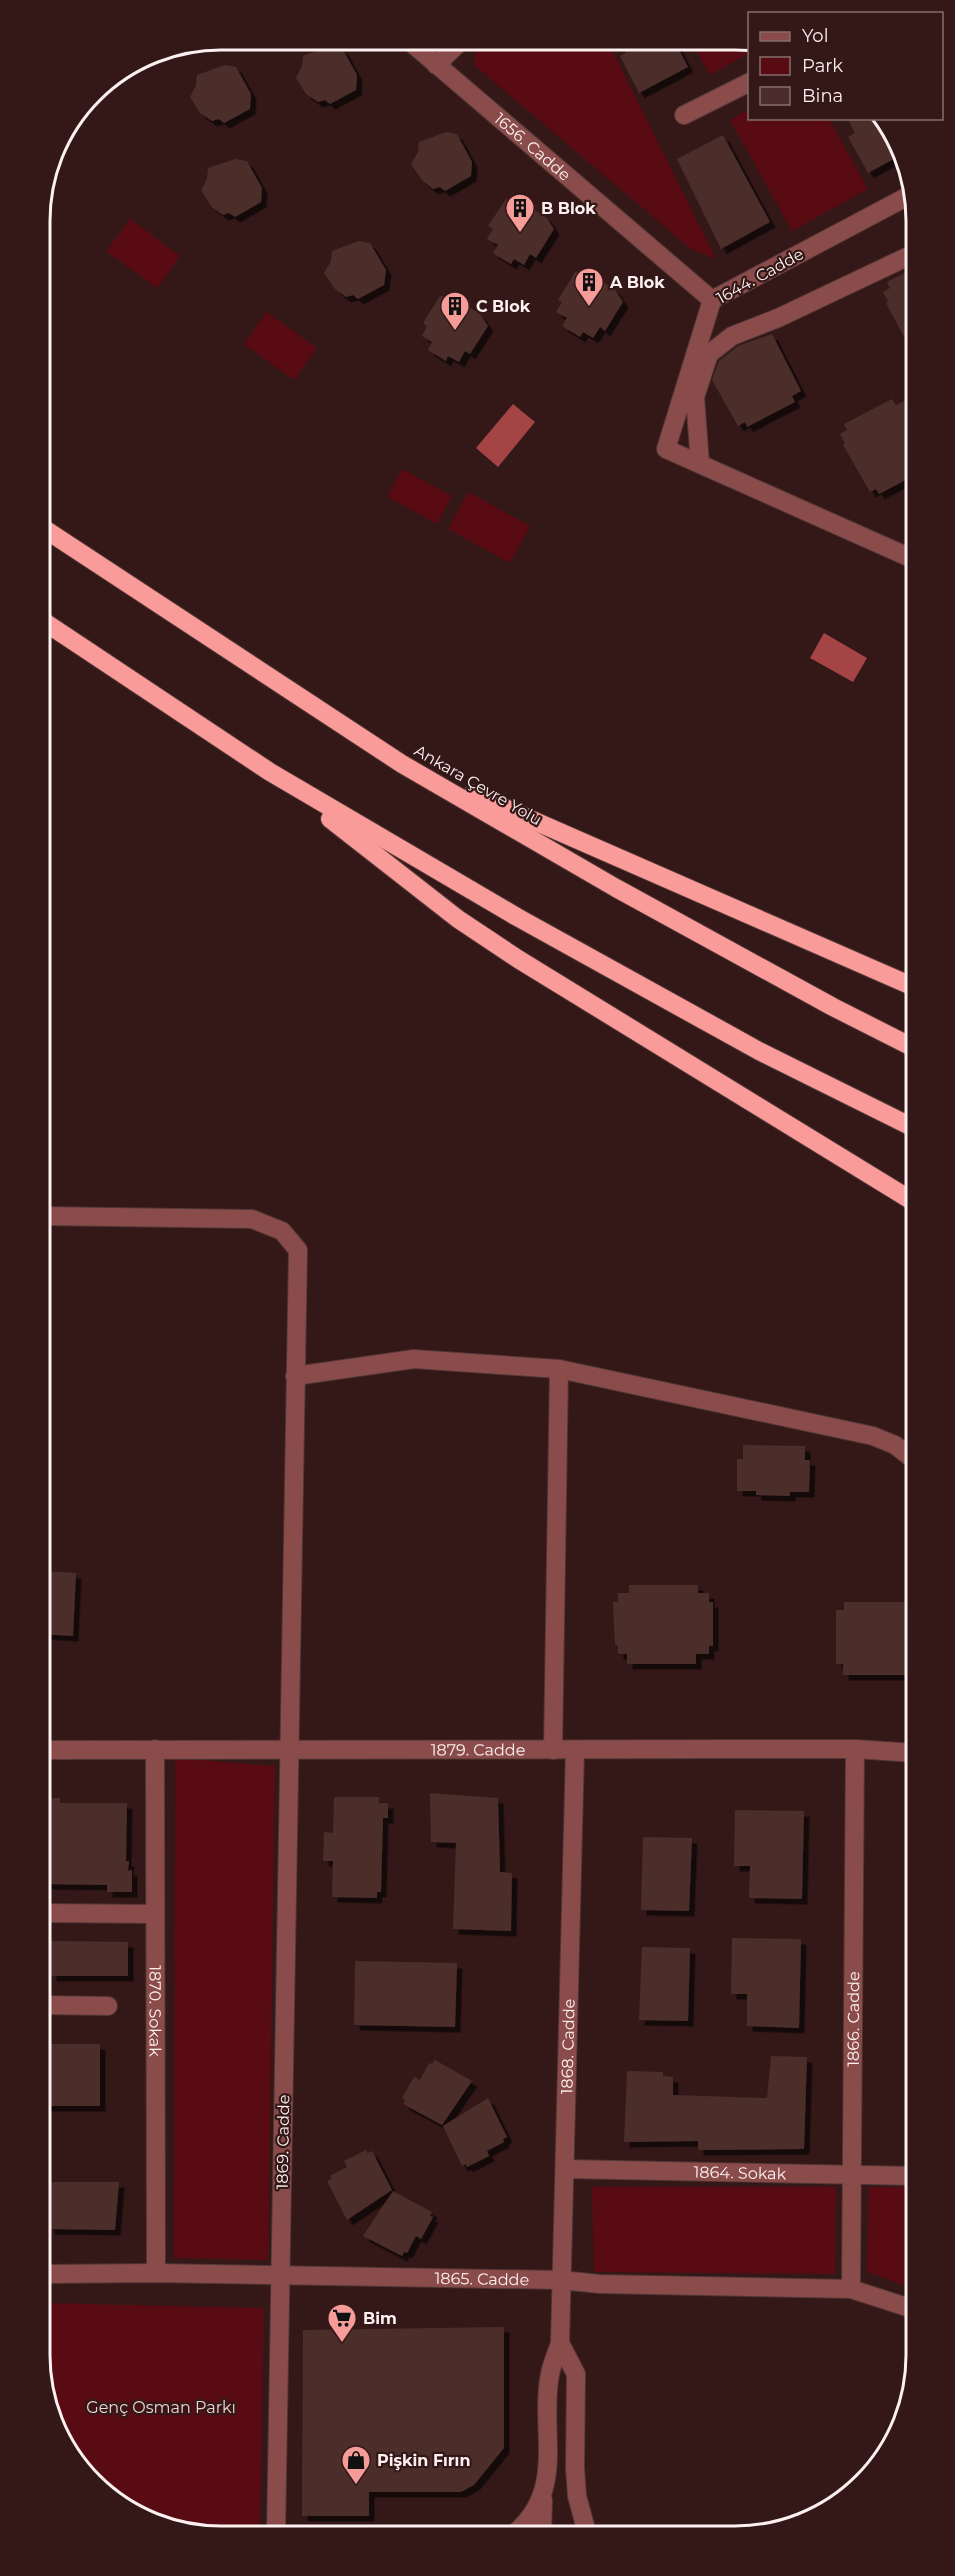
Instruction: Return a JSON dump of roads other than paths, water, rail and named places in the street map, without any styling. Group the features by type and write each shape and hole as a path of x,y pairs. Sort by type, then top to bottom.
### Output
{"highway":[{"name":"Ankara Çevre Yolu","path":"50,533 402,764 616,888 832,1007 906,1044"},
{"path":"50,626 270,772 587,956 759,1051 906,1124"},
{"path":"402,764 657,872 906,983"},
{"path":"270,772 458,919 792,1129 906,1197"}],"street":[{"name":"1656. Cadde","path":"419,50 712,300"},
{"path":"436,65 451,50"},
{"path":"684,115 748,83"},
{"name":"1644. Cadde","path":"700,464 666,449 712,300 904,199"},
{"path":"906,257 778,318 732,336 709,354 695,397 700,464 906,556"},
{"name":"1869. Cadde","path":"50,1216 252,1219 273,1225 291,1240 298,1250 276,2526"},
{"path":"295,1376 414,1359 560,1369 873,1436 895,1445 905,1453"},
{"path":"553,1750 560,1369"},
{"name":"1870. Sokak","path":"155,1749 156,2272"},
{"name":"1879. Cadde","path":"50,1750 855,1749 905,1752"},
{"name":"1866. Cadde","path":"851,2289 855,1749"},
{"name":"1868. Cadde","path":"524,2526 539,2504 548,2470 550,2374 560,2343 575,1750"},
{"path":"50,1913 156,1914"},
{"path":"50,2005 108,2006"},
{"name":"1864. Sokak","path":"566,2169 905,2176"},
{"name":"1865. Cadde","path":"50,2274 156,2272 560,2280 600,2284 851,2289 905,2306"},
{"name":"1868. Cadde","path":"560,2343 576,2374 576,2526"},
{"name":"1868. Cadde","path":"542,2526 544,2489"},
{"name":"1868. Cadde","path":"577,2496 584,2526"}],"place":[{"name":"B Blok","path":"520,234"},
{"name":"A Blok","path":"589,308"},
{"name":"C Blok","path":"455,332"},
{"name":"Bim","path":"342,2344"},
{"name":"Pişkin Fırın","path":"356,2486"}],"park label":[{"name":"Genç Osman Parkı","path":"161,2407"}]}
